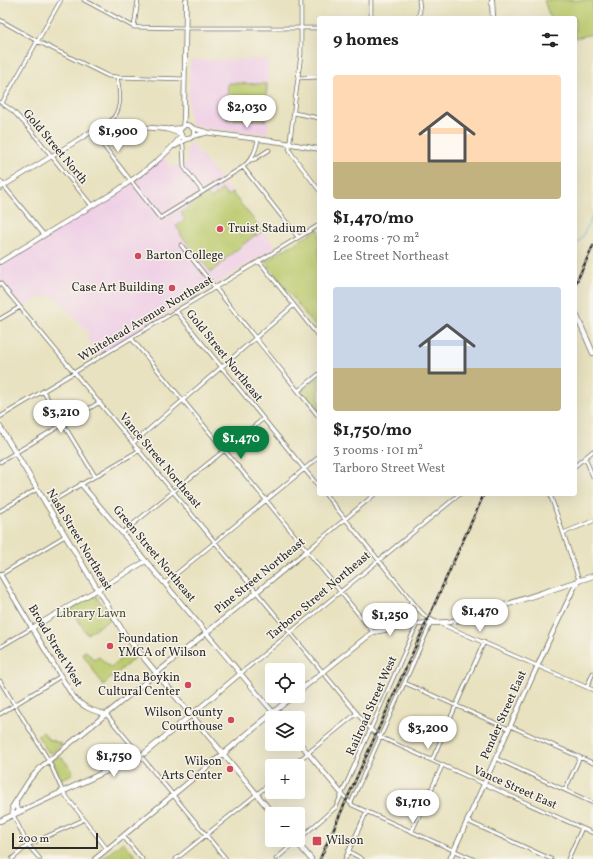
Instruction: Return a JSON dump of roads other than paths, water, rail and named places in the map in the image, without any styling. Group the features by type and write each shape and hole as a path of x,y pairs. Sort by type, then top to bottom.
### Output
{"main road":[{"path":"492,0 493,16"},
{"path":"577,317 593,353"},
{"name":"Nash Street Northeast","path":"0,427 125,635 267,807"},
{"path":"305,686 373,632 401,626 449,622 463,619 593,576"},
{"path":"275,711 285,703"},
{"path":"0,821 141,755 192,716"},
{"path":"223,754 265,719"},
{"path":"301,847 311,859"}],"street":[{"path":"1,102 61,0"},
{"path":"84,0 90,1 134,27 317,28"},
{"path":"134,27 138,0"},
{"path":"171,148 181,135 184,116 186,0"},
{"path":"301,0 301,54 290,144 291,153 317,187"},
{"path":"371,0 371,16"},
{"path":"419,0 420,11 419,16"},
{"path":"0,20 37,41 108,76 184,79"},
{"path":"2,187 113,120 120,101 117,77"},
{"path":"298,78 317,77"},
{"name":"Gold Street North","path":"1,102 19,117 92,206"},
{"path":"294,113 317,118"},
{"path":"184,116 194,132 193,136"},
{"path":"113,120 119,126"},
{"path":"104,126 166,129 182,128 186,126 210,132 317,149"},
{"path":"166,129 188,139"},
{"path":"0,262 131,181 171,148 193,136 210,132"},
{"path":"94,135 160,218 243,167 251,160 256,152 258,139"},
{"path":"184,145 184,167 203,192"},
{"path":"251,160 256,159 269,150"},
{"path":"243,167 298,238"},
{"path":"0,181 2,187 44,235"},
{"name":"Whitehead Avenue Northeast","path":"0,417 317,226"},
{"path":"181,245 317,415"},
{"path":"259,262 317,334"},
{"name":"Vance Street Northeast","path":"0,283 290,632"},
{"path":"133,443 294,305"},
{"path":"0,319 20,307"},
{"name":"Gold Street Northeast","path":"176,311 317,485"},
{"path":"131,338 266,500 373,632"},
{"path":"298,391 317,376"},
{"path":"43,391 95,476"},
{"path":"0,462 100,402"},
{"path":"122,533 263,419"},
{"path":"46,505 140,450"},
{"path":"577,464 593,451"},
{"path":"585,457 593,477"},
{"path":"165,583 317,459"},
{"name":"Green Street Northeast","path":"82,484 273,711"},
{"path":"0,511 37,489"},
{"path":"327,496 426,617 593,690"},
{"name":"Pine Street Northeast","path":"16,800 30,779 49,761 373,496"},
{"name":"Tarboro Street Northeast","path":"192,716 290,632 458,496"},
{"path":"551,496 579,580"},
{"path":"563,533 593,521"},
{"path":"0,574 65,536"},
{"path":"0,647 146,561"},
{"name":"Broad Street West","path":"0,574 72,695 90,710 106,714"},
{"name":"Pender Street East","path":"450,859 495,758 579,580"},
{"path":"401,626 411,600"},
{"path":"351,803 405,683 430,623"},
{"name":"Railroad Street West","path":"305,834 336,807 417,624"},
{"name":"Vance Street East","path":"290,632 370,729 380,737 593,834"},
{"path":"432,760 484,642"},
{"path":"587,687 593,673"},
{"path":"0,714 61,676"},
{"path":"0,682 49,761 63,792 83,820 107,849"},
{"path":"405,683 593,763"},
{"path":"301,759 357,713"},
{"path":"106,714 226,859"},
{"path":"305,749 351,803 367,812 473,859"},
{"path":"95,859 223,754"},
{"path":"565,790 580,757"},
{"path":"495,758 593,803"},
{"path":"412,831 442,766"},
{"path":"176,859 265,788"},
{"path":"16,800 16,807 19,811"},
{"path":"16,800 12,807 13,815 28,845 40,859"},
{"path":"344,859 367,812"},
{"path":"12,859 28,845 83,820"},
{"path":"467,821 551,859"},
{"path":"568,859 582,828"},
{"path":"123,836 142,859"},
{"name":"Railroad Street West","path":"276,859 289,847"},
{"path":"348,851 362,859"}],"waterway":[{"path":"577,244 593,216"}],"railway":[{"path":"577,281 593,246"},
{"path":"320,859 483,496"}],"place":[{"name":"Truist Stadium","path":"220,229"},
{"name":"Barton College","path":"138,256"},
{"name":"Case Art Building","path":"172,288"},
{"name":"Foundation YMCA of Wilson","path":"110,646"},
{"name":"Edna Boykin Cultural Center","path":"188,685"},
{"name":"Wilson County Courthouse","path":"231,720"},
{"name":"Wilson Arts Center","path":"230,769"},
{"name":"Wilson","path":"317,841"}],"park label":[{"name":"Library Lawn","path":"91,614"}]}
